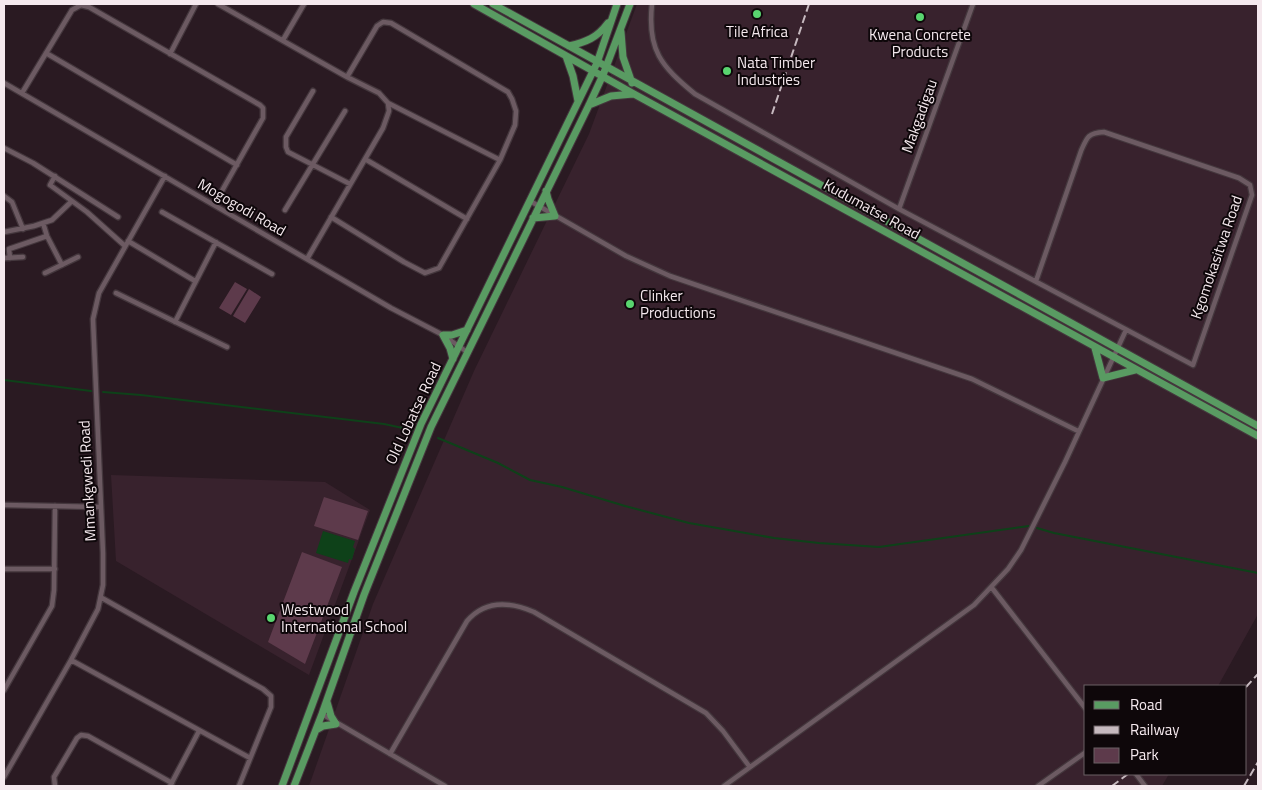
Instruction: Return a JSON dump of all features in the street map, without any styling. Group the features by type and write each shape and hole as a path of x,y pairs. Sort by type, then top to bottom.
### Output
{"main road":[{"name":"Kudumatse Road","path":"474,4 1113,358 1258,436"},
{"name":"Kudumatse Road","path":"493,4 606,68 1118,347 1258,426"},
{"name":"Old Lobatse Road","path":"282,786 354,592 421,424 597,63 617,4"},
{"name":"Old Lobatse Road","path":"294,786 322,714 364,595 431,427 589,105 606,68 630,4"},
{"path":"569,46 592,39 612,19"},
{"path":"621,30 623,57 632,82"},
{"path":"566,56 574,80 578,101"},
{"path":"589,105 611,96 634,94"},
{"path":"533,218 555,216 546,191"},
{"path":"453,359 443,335 452,335 468,330"},
{"path":"1095,348 1103,378 1135,370"},
{"path":"308,718 322,714 316,696"},
{"path":"315,730 323,726 336,724 331,716 326,700"}],"street":[{"path":"170,54 196,4"},
{"path":"218,4 379,93 388,103 500,160"},
{"path":"283,40 304,4"},
{"path":"652,4 652,36 660,57 672,75 689,89 899,209 1036,281"},
{"name":"Makgadigau","path":"899,209 973,4"},
{"path":"22,93 72,10 81,5 89,7 263,108 263,118 214,205"},
{"path":"331,216 404,262 425,272 439,268 500,160 516,119 512,99 508,92 391,23 383,22 377,26 347,76"},
{"path":"46,53 237,164"},
{"name":"Mogogodi Road","path":"4,83 391,308 443,335 467,352"},
{"path":"313,91 286,137 285,142 288,152 350,184"},
{"path":"306,259 383,128 388,111 388,103"},
{"path":"285,210 345,111"},
{"name":"Kgomokasitwa Road","path":"1094,132 1104,132 1239,178 1250,185 1252,195 1193,365 1126,330 1036,281 1087,138 1094,132"},
{"path":"4,148 55,176 118,217"},
{"path":"365,159 467,219"},
{"path":"55,176 50,185 87,212 125,246"},
{"name":"Mmankgwedi Road","path":"4,777 71,660 102,598 103,553 93,319 99,293 165,176"},
{"path":"4,196 12,202 22,229"},
{"path":"4,232 52,220 72,201"},
{"path":"530,201 626,256 670,276 972,379 1078,431"},
{"path":"162,212 272,274"},
{"path":"43,223 47,236 62,265"},
{"path":"23,257 7,258 9,249 47,236"},
{"path":"128,241 196,281"},
{"path":"175,322 216,242"},
{"path":"45,273 78,256"},
{"path":"116,294 227,347"},
{"path":"724,786 749,766 974,605 992,588 1012,562 1032,530 1126,330"},
{"path":"4,504 100,507"},
{"path":"4,690 52,606 55,569 55,506"},
{"path":"4,569 55,569"},
{"path":"992,588 1084,706"},
{"path":"102,598 264,689 271,696 271,707 239,786"},
{"path":"390,754 467,621 472,615 480,611 504,603 534,612 706,713 723,731 749,766"},
{"path":"71,660 250,758"},
{"path":"322,714 336,724 445,786"},
{"path":"56,786 54,777 77,738 81,735 88,736 171,785 199,731"},
{"path":"1038,786 1084,753"},
{"path":"1137,775 1145,786"}],"shaded area":[{"path":"637,4 1258,4 1258,614 1219,685 1084,685 1084,775 1168,775 1162,786 309,786 373,604 474,371 589,134"},
{"name":"Westwood International School","path":"111,475 325,482 370,510 309,675 116,561"},
{"path":"323,531 355,541 352,560 349,559 348,563 316,553"}],"green space":[{"path":"235,282 247,289 231,315 219,308"},
{"path":"249,289 261,297 245,323 233,316"},
{"path":"324,497 368,511 358,540 314,526"},
{"path":"302,552 342,567 305,664 268,642"}],"waterway":[{"path":"4,380 91,391"},
{"path":"103,392 384,424 412,430"},
{"path":"438,438 498,463 530,480 562,487 689,523 774,538 879,547 1029,526"},
{"path":"1037,528 1054,533 1258,573"}],"railway":[{"path":"772,114 809,4"},
{"path":"1247,686 1258,674"},
{"path":"1244,786 1258,762"},
{"path":"1112,786 1127,775"}],"place":[{"name":"Tile Africa","path":"757,14"},
{"name":"Kwena Concrete Products","path":"920,17"},
{"name":"Nata Timber Industries","path":"727,71"},
{"name":"Clinker Productions","path":"630,304"},
{"name":"Westwood International School","path":"271,618"}]}
